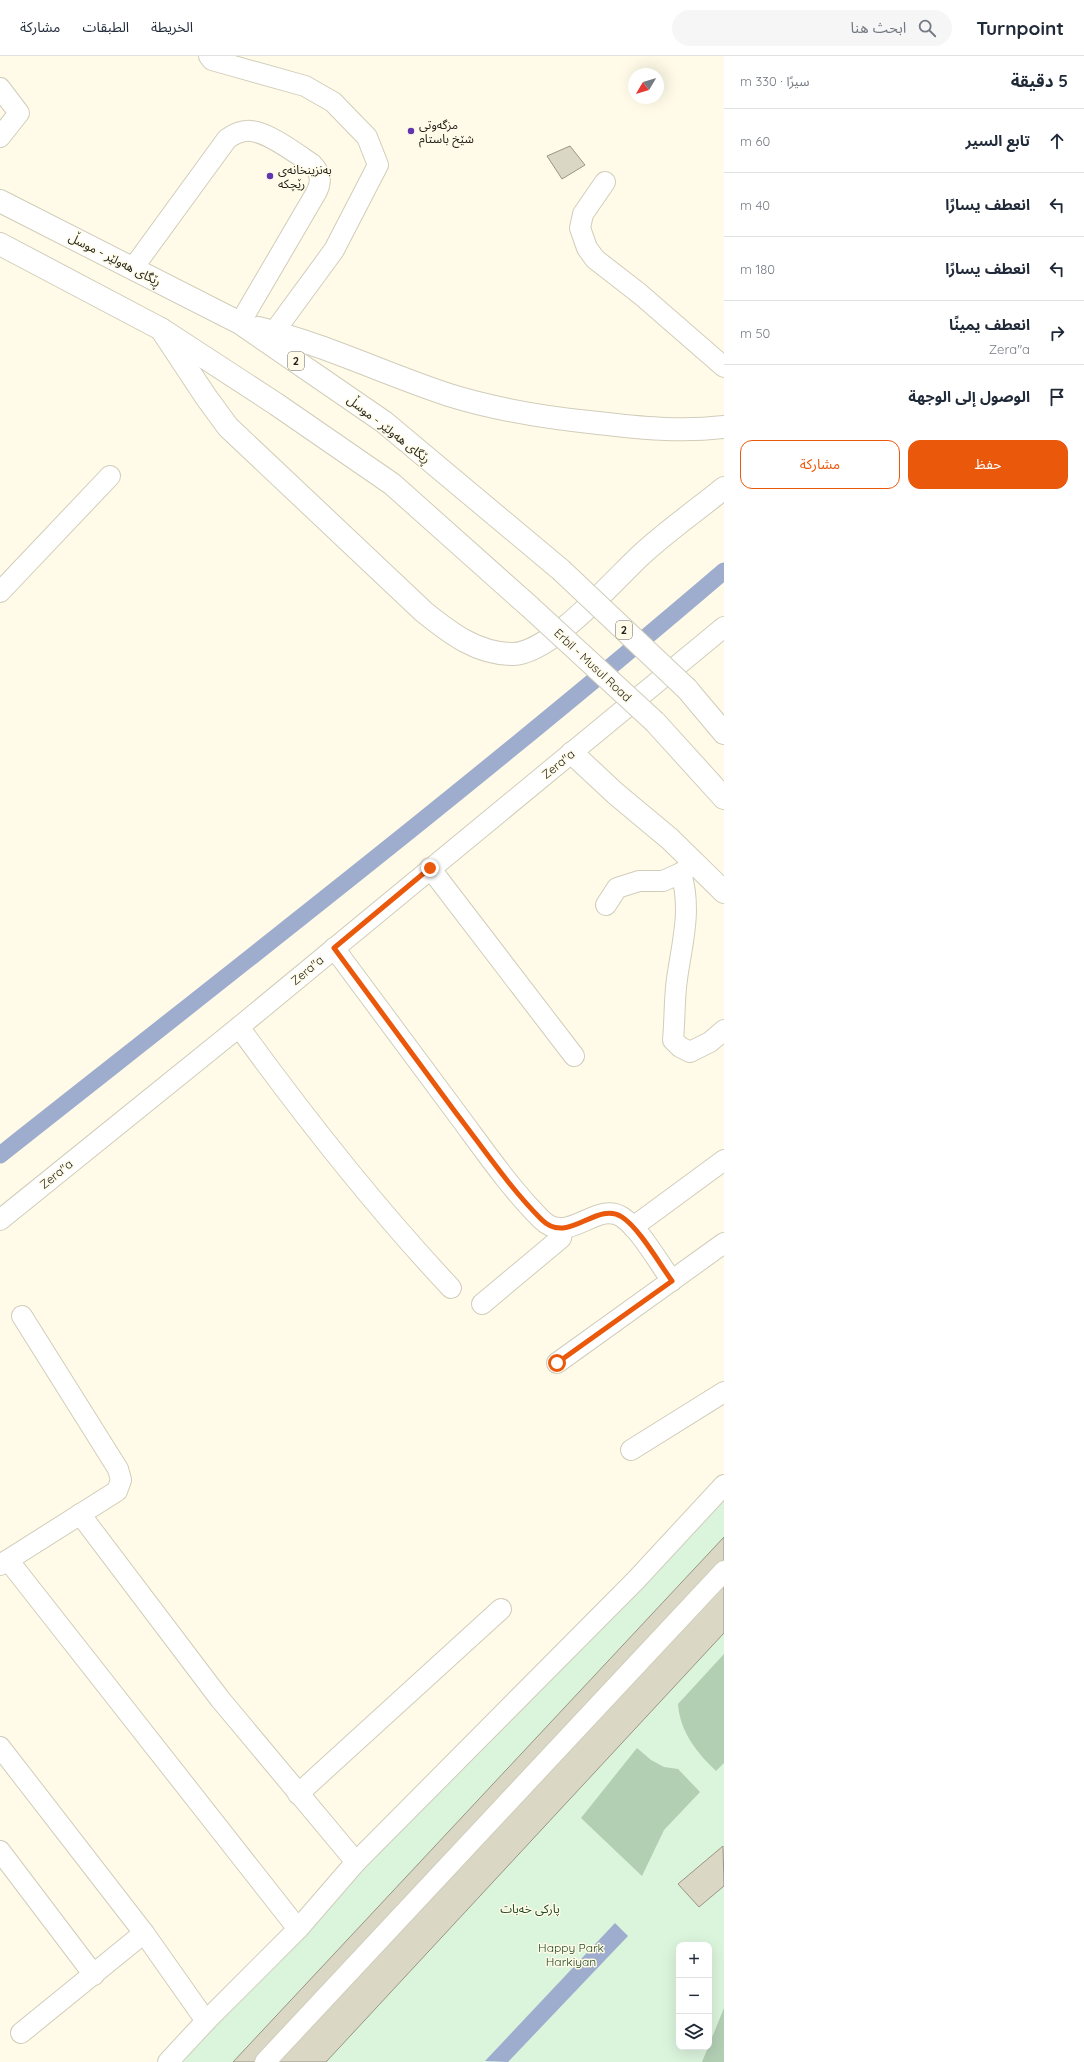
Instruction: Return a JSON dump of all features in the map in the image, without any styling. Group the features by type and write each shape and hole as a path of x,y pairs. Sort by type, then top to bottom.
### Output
{"highway":[{"name":"ڕێگای هەولێر - موسڵ","path":"0,201 240,323 384,422 561,570 687,690 724,733"},
{"path":"0,244 161,328 206,397 228,427 424,612 457,638 488,651 514,654 539,645 583,611 642,554 724,488"},
{"path":"240,323 274,332 450,395 510,409 560,419 645,429 693,431 724,427"},
{"name":"Erbil - Musul Road","path":"161,328 276,404 392,484 655,722 724,798"},
{"path":"572,753 616,794 640,812 689,868 724,892"}],"street":[{"path":"209,57 305,86 333,102 367,137 378,165 334,250 274,332"},
{"path":"0,88 19,113 0,137"},
{"path":"133,268 228,139 234,134 250,130 266,136 312,164 317,169 320,181 316,193 240,323"},
{"path":"605,182 584,214 580,228 587,248 595,259 640,294 724,367"},
{"path":"0,592 110,476"},
{"name":"Zera\"a","path":"0,1220 239,1027 724,627"},
{"path":"430,868 574,1056"},
{"path":"606,905 617,888 640,881 663,881 689,868"},
{"path":"689,868 685,886 686,934 677,980 673,1040 680,1047 690,1052 710,1042 724,1030"},
{"path":"334,948 497,1167 541,1219 551,1228 563,1229 607,1213 621,1216 633,1227 672,1281"},
{"path":"239,1027 337,1158 403,1236 451,1288"},
{"path":"633,1227 724,1160"},
{"path":"482,1304 561,1238 563,1229"},
{"path":"557,1363 724,1243"},
{"path":"22,1316 118,1469 121,1480 117,1491 4,1563 298,1929"},
{"path":"631,1450 724,1392"},
{"path":"168,2062 206,2021 298,1929 356,1862 636,1580 724,1485"},
{"path":"80,1514 220,1699 356,1862"},
{"path":"265,2062 724,1571"},
{"path":"298,1794 501,1609"},
{"path":"0,1746 144,1933 206,2021"},
{"path":"0,1851 94,1975"},
{"path":"21,2033 144,1933"}],"green space":[{"name":"پارکی خەبات","path":"724,1480 724,2062 171,2062"},
{"path":"724,1654 724,1763 716,1771 702,1757 686,1733 679,1714 678,1704"},
{"path":"637,1748 651,1760 664,1767 678,1769 700,1792 664,1830 642,1876 581,1818"},
{"path":"724,2008 724,2062 702,2062 707,2050 712,2050 712,2037"}],"water":[{"path":"615,1923 628,1936 508,2062 485,2061"}],"building":[{"path":"570,146 585,165 562,179 547,156"},
{"path":"724,1537 724,1633 326,2062 233,2062"},
{"path":"723,1846 724,1886 699,1907 678,1884"}],"waterway":[{"path":"0,1155 455,794 724,571"}],"place":[{"name":"مزگەوتی شێخ باستام","path":"411,131"},
{"name":"بەنزینخانەی رێچکە","path":"270,176"}],"route":[{"path":"430,868 334,948 497,1167 541,1219 551,1228 563,1229 607,1213 621,1216 633,1227 672,1281 557,1363"}],"park label":[{"name":"Happy Park Harkiyan","path":"571,1954"}]}
